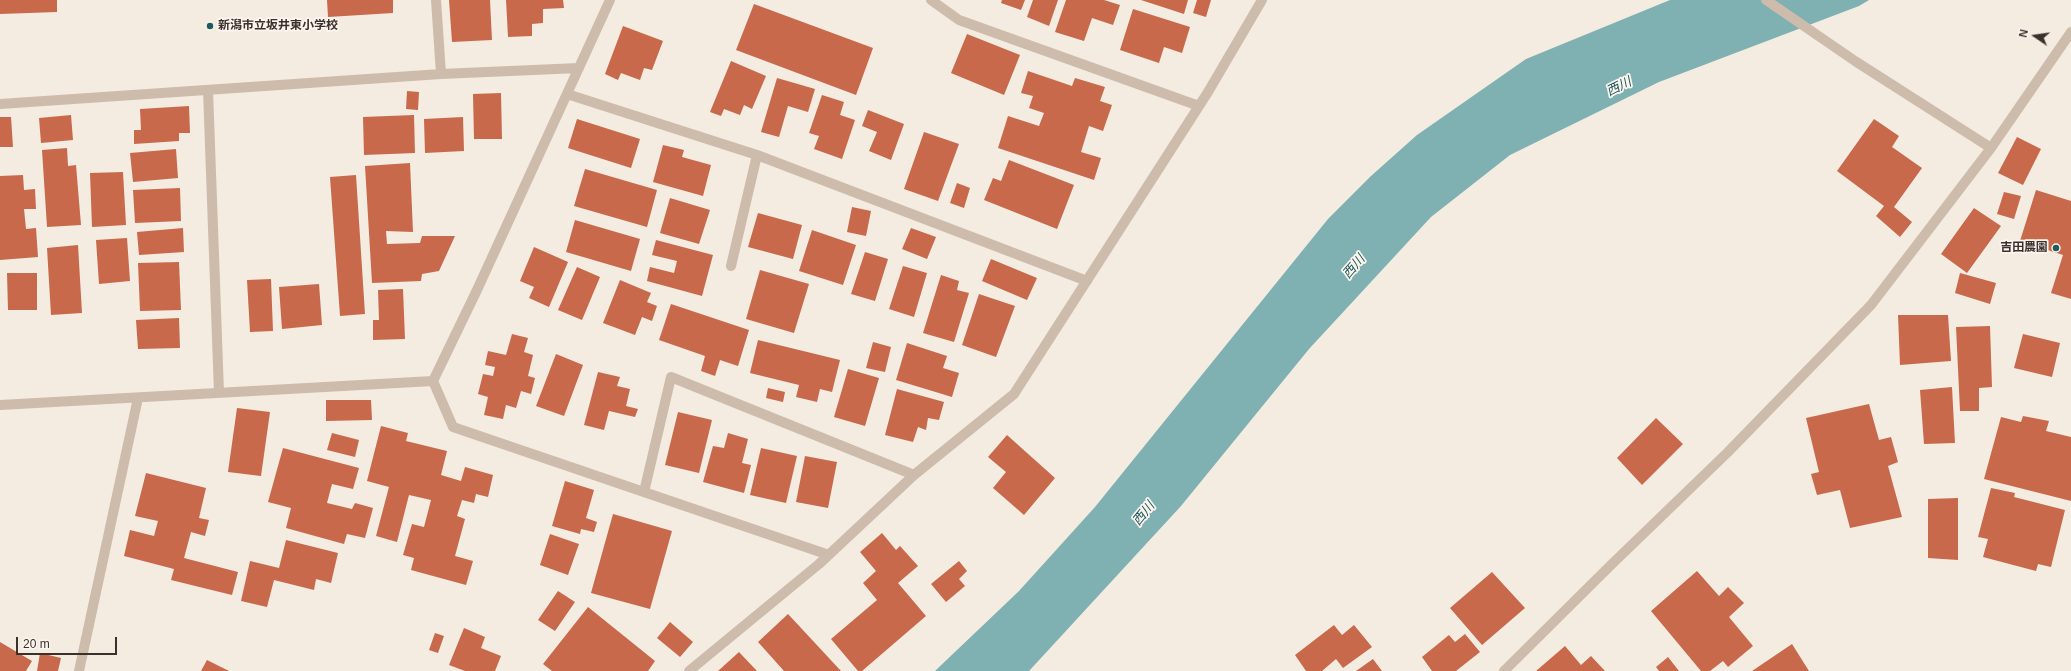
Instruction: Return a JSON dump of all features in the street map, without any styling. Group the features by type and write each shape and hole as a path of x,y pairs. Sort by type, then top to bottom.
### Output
{"street":[{"path":"436,0 441,74"},
{"path":"610,0 477,290 433,381 453,427 829,555"},
{"path":"931,0 959,20 1199,106"},
{"path":"689,671 829,555 914,475 1014,394 1199,106 1262,0"},
{"path":"1766,0 1855,61 1992,148"},
{"path":"1504,671 1727,453 1871,304 1992,148 2071,32"},
{"path":"0,104 441,74 579,68"},
{"path":"208,90 219,393"},
{"path":"567,94 757,155 1087,281"},
{"path":"731,266 757,155"},
{"path":"644,492 671,377 914,475"},
{"path":"0,405 433,381"},
{"path":"79,671 138,398"}],"water":[{"name":"西川","path":"1670,0 1869,0 1859,6 1659,82 1510,155 1431,217 1309,349 1181,506 1029,671 935,671 1019,591 1095,507 1328,219 1371,176 1417,135 1526,59"}],"building":[{"path":"0,0 57,0 57,12 0,14"},
{"path":"327,0 393,0 393,13 328,17"},
{"path":"449,0 490,0 492,40 452,42"},
{"path":"506,0 563,0 564,8 543,9 543,23 532,24 532,36 508,37"},
{"path":"1002,0 1025,0 1021,10 1001,3"},
{"path":"1033,0 1058,0 1049,26 1027,17"},
{"path":"1066,0 1104,0 1120,5 1113,25 1092,18 1084,41 1055,32"},
{"path":"1141,0 1188,0 1184,14"},
{"path":"1197,0 1211,0 1206,17 1193,13"},
{"path":"754,4 873,48 856,95 736,50"},
{"path":"1133,9 1190,27 1182,53 1164,47 1159,63 1120,50"},
{"path":"623,26 663,41 652,70 644,68 640,80 621,73 618,80 605,74"},
{"path":"967,34 1020,55 1004,95 951,73"},
{"path":"731,61 766,76 752,109 744,105 740,115 724,109 721,116 710,112"},
{"path":"1028,71 1072,86 1075,78 1105,87 1100,101 1112,105 1103,131 1089,126 1081,152 1101,158 1094,180 998,148 1008,116 1039,126 1044,113 1029,108 1033,96 1021,93"},
{"path":"777,78 815,89 808,112 788,106 779,137 761,132"},
{"path":"407,91 419,92 418,110 406,109"},
{"path":"501,93 502,139 474,139 473,94"},
{"path":"822,95 844,102 840,115 855,120 842,159 814,149 819,136 809,133"},
{"path":"189,106 190,133 179,133 179,141 134,144 134,130 141,130 140,109"},
{"path":"868,110 904,124 891,160 869,151 877,132 862,126"},
{"path":"71,115 73,140 41,143 39,118"},
{"path":"414,115 415,153 364,155 363,117"},
{"path":"0,117 11,117 13,147 0,147"},
{"path":"463,117 464,151 425,153 424,119"},
{"path":"577,119 640,139 631,168 568,148"},
{"path":"1874,119 1899,136 1892,147 1922,168 1894,207 1912,222 1900,237 1876,216 1884,206 1837,171"},
{"path":"924,132 959,144 938,201 904,189"},
{"path":"2017,137 2041,149 2023,185 1998,173"},
{"path":"663,145 684,150 682,157 711,165 703,196 653,182"},
{"path":"67,148 68,166 76,165 81,225 47,227 42,150"},
{"path":"176,149 178,178 133,182 130,153"},
{"path":"1009,160 1074,185 1057,229 984,200 993,178 1001,181"},
{"path":"410,163 413,232 386,231 387,244 420,243 422,236 455,236 439,271 422,274 421,281 372,283 365,166"},
{"path":"585,169 657,190 647,227 574,206"},
{"path":"123,172 126,225 92,227 90,173"},
{"path":"23,175 24,190 35,189 36,209 24,209 26,229 36,228 38,257 0,260 0,176"},
{"path":"356,175 365,314 340,316 330,177"},
{"path":"957,183 970,188 964,208 950,203"},
{"path":"180,188 181,221 135,223 133,190"},
{"name":"吉田農園","path":"2036,190 2071,201 2071,299 2051,293 2063,255 2020,241"},
{"path":"2004,192 2021,196 2014,219 1997,214"},
{"path":"670,198 710,210 699,244 660,233"},
{"path":"852,207 871,211 866,236 847,232"},
{"path":"1974,208 2001,226 1967,273 1941,254"},
{"path":"758,213 802,225 793,259 748,247"},
{"path":"575,220 640,239 631,271 566,252"},
{"path":"183,228 184,252 139,255 137,232"},
{"path":"911,228 936,237 927,259 902,249"},
{"path":"812,230 856,245 843,285 799,271"},
{"path":"127,238 130,281 99,284 96,240"},
{"path":"656,240 713,255 702,296 647,281 650,267 674,273 677,261 652,255"},
{"path":"78,245 82,313 51,315 47,248"},
{"path":"534,247 568,262 549,307 529,298 534,287 520,281"},
{"path":"865,252 888,259 875,301 851,294"},
{"path":"991,259 1037,278 1027,300 982,281"},
{"path":"179,262 181,310 140,311 138,263"},
{"path":"903,266 927,273 914,317 889,309"},
{"path":"577,267 600,277 582,320 558,310"},
{"path":"760,270 809,284 794,333 746,319"},
{"path":"7,273 37,273 37,310 8,310"},
{"path":"1960,273 1996,283 1990,304 1955,293"},
{"path":"941,275 959,281 957,290 969,293 954,342 923,333"},
{"path":"271,279 273,331 250,332 247,280"},
{"path":"620,280 651,293 647,302 657,306 652,321 642,317 635,335 603,323"},
{"path":"319,284 322,325 282,329 279,287"},
{"path":"403,289 405,339 373,340 373,320 379,320 378,290"},
{"path":"979,294 1015,306 996,357 962,345"},
{"path":"671,304 749,330 738,366 720,360 715,376 701,371 705,356 659,340"},
{"path":"1898,315 1948,315 1951,361 1900,365"},
{"path":"179,318 180,348 138,349 136,320"},
{"path":"1990,326 1992,387 1979,388 1979,411 1960,411 1956,327"},
{"path":"512,334 528,338 524,352 533,355 528,376 535,378 531,394 521,391 516,408 506,405 503,419 484,415 488,397 478,394 483,374 493,376 495,367 485,365 488,351 506,355"},
{"path":"2023,334 2060,343 2052,377 2014,368"},
{"path":"758,340 840,360 832,392 820,389 817,402 796,397 799,385 750,373"},
{"path":"873,342 891,347 885,372 866,368"},
{"path":"907,343 947,356 943,368 959,373 952,397 896,380"},
{"path":"556,354 583,365 564,416 536,406"},
{"path":"848,369 879,378 865,426 834,417"},
{"path":"598,372 620,377 617,386 630,389 626,406 638,409 635,417 609,411 604,430 584,425"},
{"path":"1952,387 1955,443 1924,444 1920,390"},
{"path":"768,388 785,392 783,402 766,398"},
{"path":"897,389 944,402 939,420 928,418 926,430 918,427 913,442 885,435"},
{"path":"326,400 371,400 372,420 326,421"},
{"path":"1869,404 1879,440 1891,437 1898,462 1888,466 1902,517 1850,528 1840,490 1817,495 1811,474 1819,472 1806,418"},
{"path":"237,408 270,412 261,476 228,472"},
{"path":"678,412 712,420 699,473 665,465"},
{"path":"2023,416 2049,421 2046,431 2071,437 2071,501 1984,479 2001,417 2021,422"},
{"path":"1656,418 1683,444 1642,485 1617,458"},
{"path":"381,426 408,433 406,441 447,451 441,475 461,481 465,467 493,475 488,497 476,494 474,503 462,500 457,516 465,519 455,556 473,561 466,585 411,570 414,558 403,555 412,524 424,527 431,500 409,495 397,542 376,536 389,487 367,481"},
{"path":"332,433 359,440 355,457 327,450"},
{"path":"728,433 748,439 742,463 751,465 744,493 703,482 713,446 724,448"},
{"path":"1007,435 1055,478 1024,515 993,488 1006,472 988,457"},
{"path":"283,448 359,468 353,489 332,484 327,503 352,509 355,503 373,508 365,538 347,534 344,544 286,528 291,508 268,502"},
{"path":"761,448 797,456 786,503 750,495"},
{"path":"805,456 837,462 828,508 796,502"},
{"path":"146,473 206,488 199,518 209,520 205,536 191,532 184,558 238,572 232,595 171,580 174,569 124,556 130,530 154,536 158,521 135,516"},
{"path":"565,481 594,490 586,518 597,522 594,532 581,529 580,534 552,526"},
{"path":"1991,488 2015,493 2014,497 2065,510 2051,567 2038,564 2036,571 1983,557 1988,539 1978,537"},
{"path":"1958,498 1958,560 1928,558 1928,499"},
{"path":"613,514 672,531 650,609 591,593"},
{"path":"882,533 896,550 900,546 918,566 898,583 926,616 862,671 858,671 831,639 877,600 863,583 876,571 860,552"},
{"path":"550,534 579,544 568,575 540,565"},
{"path":"286,540 338,553 331,583 316,579 314,590 274,580 267,607 241,601 250,561 279,568"},
{"path":"959,561 967,571 959,579 965,586 946,602 931,584"},
{"path":"1697,571 1719,596 1728,587 1744,603 1729,617 1753,646 1728,667 1723,661 1710,671 1701,671 1651,611"},
{"path":"1492,572 1525,608 1482,645 1450,608"},
{"path":"558,591 575,602 555,631 538,620"},
{"path":"588,607 655,661 648,671 552,671 543,664"},
{"path":"788,614 841,671 784,671 758,642"},
{"path":"670,622 693,642 680,657 657,638"},
{"path":"1334,625 1342,635 1354,625 1372,647 1343,668 1336,659 1322,671 1306,671 1295,655"},
{"path":"464,628 485,637 481,648 501,656 495,671 465,671 449,665"},
{"path":"435,633 444,636 438,653 429,650"},
{"path":"1465,634 1480,652 1456,671 1432,671 1422,657 1449,635 1455,642"},
{"path":"0,642 32,661 26,671 0,671"},
{"path":"1792,644 1809,671 1752,671"},
{"path":"1565,646 1581,665 1591,656 1605,671 1536,671"},
{"path":"739,652 757,671 718,671"},
{"path":"40,653 61,658 58,671 37,671"},
{"path":"1668,657 1679,671 1659,671 1656,667"},
{"path":"1373,659 1382,671 1356,671"},
{"path":"207,660 229,671 201,671"}],"place":[{"name":"新潟市立坂井東小学校","path":"210,26"},
{"name":"吉田農園","path":"2056,248"}]}
